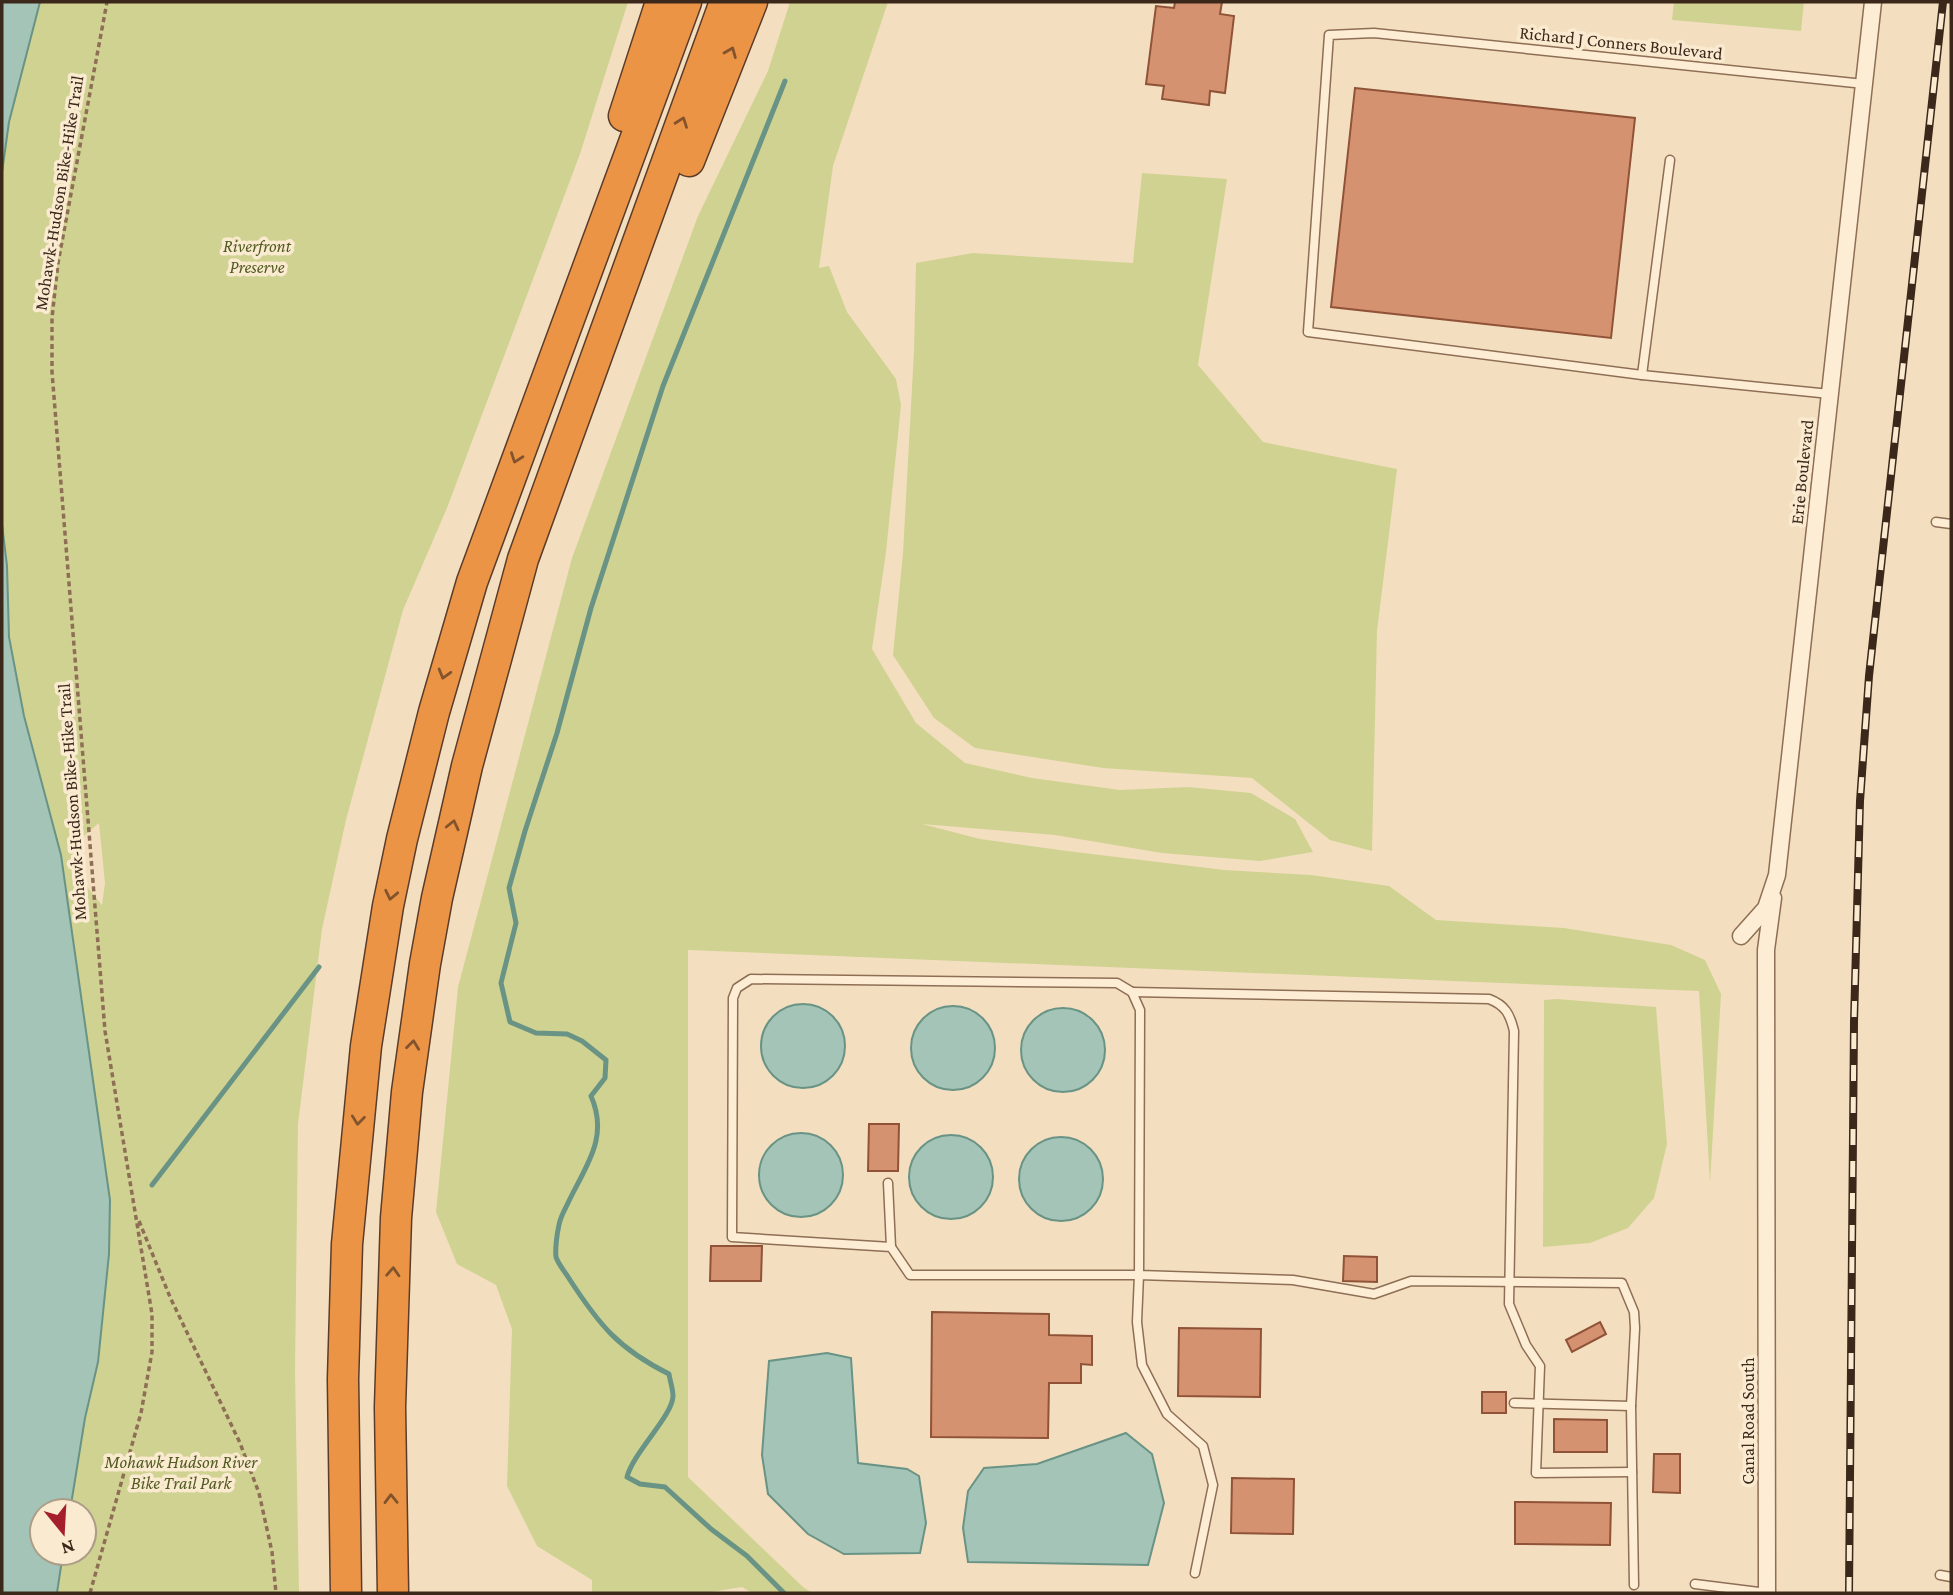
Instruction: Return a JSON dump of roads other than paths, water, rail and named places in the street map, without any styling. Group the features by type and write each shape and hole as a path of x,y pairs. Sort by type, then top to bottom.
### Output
{"highway":[{"path":"540,394 580,240 661,2"},
{"path":"346,1593 346,1244 376,974 402,839 437,699 472,582 686,2"},
{"path":"393,1593 390,1407 397,1205 407,1092 425,964 445,860 467,766 527,547 725,2"},
{"path":"499,650 539,557 608,369 752,2"}],"street":[{"name":"Erie Boulevard","path":"1741,936 1766,908 1777,875 1873,2"},
{"name":"Canal Road South","path":"1767,1593 1766,950 1777,875"}],"lane":[{"name":"Richard J Conners Boulevard","path":"1642,376 1308,332 1329,35 1374,33 1864,84"},
{"path":"1670,160 1642,376 1830,394"},
{"path":"1936,522 1951,524"},
{"path":"891,1247 732,1237 733,998 737,988 751,979 1117,983 1132,992 1489,999 1502,1004 1510,1016 1514,1031 1509,1304 1526,1345 1540,1366 1536,1473 1632,1472"},
{"path":"1132,992 1140,1010 1139,1275 1136,1322 1142,1365 1167,1413 1203,1446 1213,1485 1195,1573"},
{"path":"888,1183 891,1247 910,1275 1139,1275 1293,1280 1374,1294 1410,1281 1622,1283 1634,1312 1631,1406 1634,1585"},
{"path":"1514,1403 1631,1406"},
{"path":"1940,1576 1951,1577"},
{"path":"1695,1584 1767,1593"}],"waterway":[{"path":"784,1593 747,1556 711,1529 665,1487 640,1484 627,1477 671,1404 673,1393 669,1374 637,1355 612,1335 581,1296 556,1257 560,1220 593,1153 598,1126 591,1096 605,1078 606,1060 582,1041 567,1034 536,1033 510,1022 501,983 516,923 509,888 557,733 591,608 663,386 785,81"},
{"path":"152,1185 319,967"}],"railway":[{"path":"1849,1593 1854,1022 1860,801 1869,676 1943,2"}],"park label":[{"name":"Riverfront Preserve","path":"257,256"},
{"name":"Mohawk Hudson River Bike Trail Park","path":"181,1472"}]}
